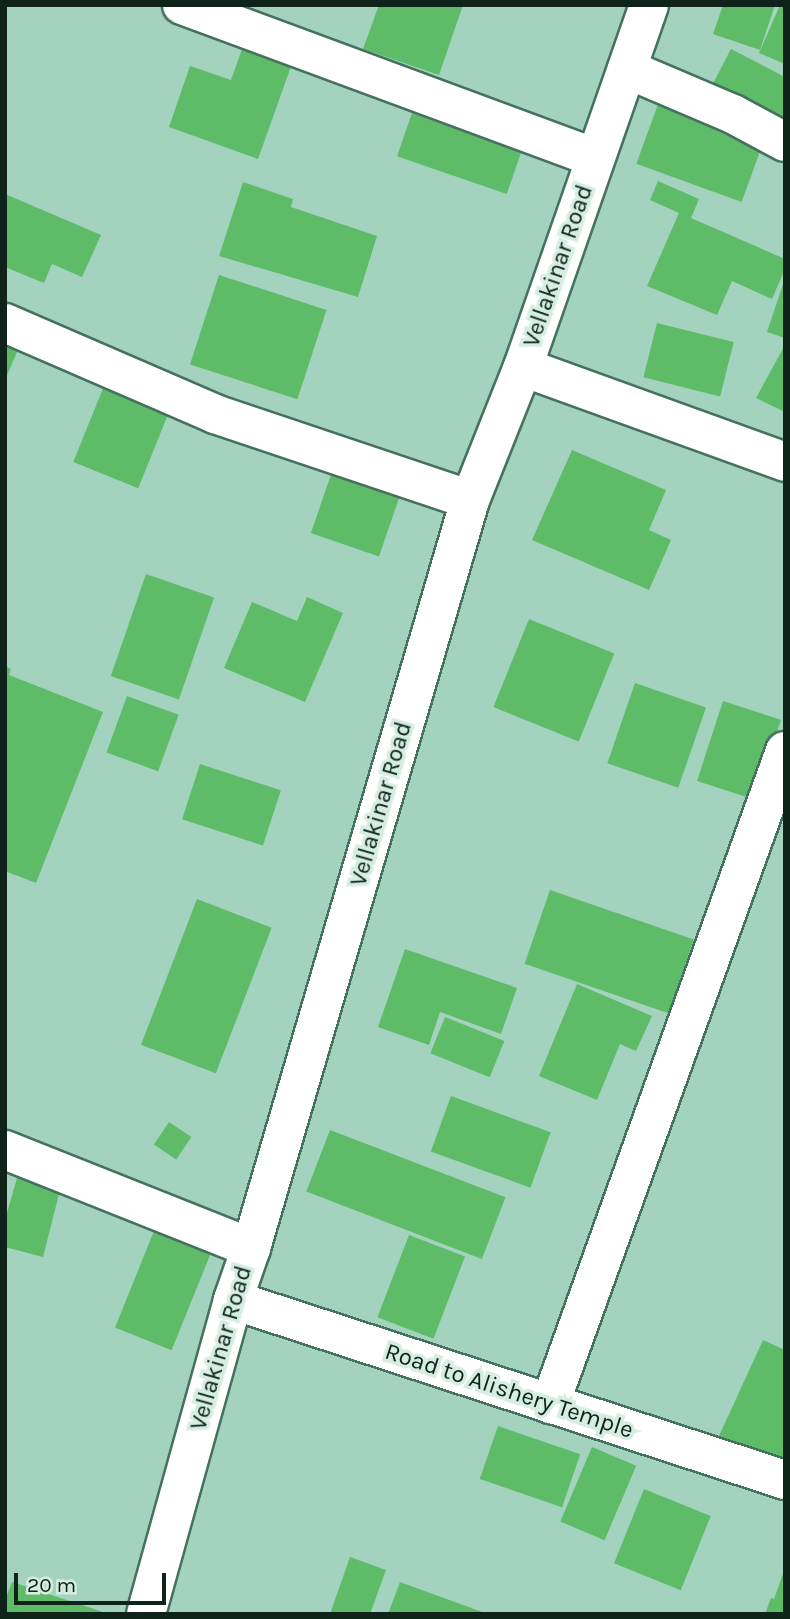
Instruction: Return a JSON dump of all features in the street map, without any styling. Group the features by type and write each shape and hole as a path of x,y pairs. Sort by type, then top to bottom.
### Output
{"street":[{"path":"182,5 596,158"},
{"name":"Vellakinar Road","path":"153,1612 233,1300 251,1248 470,500 523,367 649,5"},
{"path":"627,69 733,114 785,142"},
{"path":"5,323 215,414 470,500"},
{"path":"523,367 785,463"},
{"path":"550,1404 785,751"},
{"path":"5,1150 251,1248"},
{"name":"Road to Alishery Temple","path":"233,1300 785,1480"}],"building":[{"path":"379,5 463,5 439,75 363,49"},
{"path":"723,5 775,5 760,50 713,34"},
{"path":"780,5 785,5 785,64 759,53"},
{"path":"245,41 294,58 258,159 169,127 190,66 231,80"},
{"path":"731,49 785,77 785,129 709,91"},
{"path":"661,96 766,134 742,202 636,164"},
{"path":"413,110 523,148 507,194 397,156"},
{"path":"658,181 699,199 691,218 785,259 785,269 772,299 732,281 717,315 647,286 679,213 650,200"},
{"path":"243,182 293,199 291,207 377,236 358,297 219,256"},
{"path":"5,194 101,235 82,277 52,264 44,283 5,267"},
{"path":"219,275 326,310 297,399 190,364"},
{"path":"785,281 785,338 767,332"},
{"path":"657,323 734,342 720,396 643,377"},
{"path":"5,339 20,345 5,380"},
{"path":"785,345 785,412 756,398"},
{"path":"104,386 169,412 138,488 73,462"},
{"path":"572,450 666,490 649,530 671,540 649,590 532,540"},
{"path":"335,463 403,486 379,556 311,533"},
{"path":"146,574 214,597 179,700 111,676"},
{"path":"307,597 343,613 305,702 224,668 252,602 297,621"},
{"path":"529,619 614,653 579,742 493,707"},
{"path":"5,666 11,669 9,675 103,712 36,883 5,871"},
{"path":"635,683 706,707 678,788 607,763"},
{"path":"127,696 179,715 158,771 106,752"},
{"path":"723,701 781,720 755,800 697,781"},
{"path":"200,764 281,790 263,845 182,819"},
{"path":"550,890 694,939 668,1013 525,964"},
{"path":"197,899 272,928 216,1073 141,1045"},
{"path":"405,949 517,988 501,1034 440,1012 429,1045 378,1027"},
{"path":"577,984 652,1016 636,1051 620,1044 597,1100 539,1076"},
{"path":"445,1017 504,1041 490,1077 430,1053"},
{"path":"451,1096 551,1132 530,1188 431,1151"},
{"path":"169,1122 191,1137 176,1159 154,1144"},
{"path":"330,1130 506,1197 482,1259 306,1192"},
{"path":"17,1178 60,1190 43,1257 5,1247 5,1220"},
{"path":"154,1231 211,1254 172,1350 115,1327"},
{"path":"409,1235 465,1257 433,1339 377,1317"},
{"path":"763,1340 785,1350 785,1466 719,1436"},
{"path":"498,1426 580,1454 562,1507 480,1479"},
{"path":"592,1447 636,1466 605,1540 560,1522"},
{"path":"644,1489 711,1516 681,1590 614,1563"},
{"path":"350,1557 386,1570 370,1614 330,1614"},
{"path":"785,1568 785,1614 765,1614 771,1598 774,1599"},
{"path":"12,1582 106,1614 5,1614 5,1600"},
{"path":"400,1582 485,1613 485,1614 388,1614"}]}
